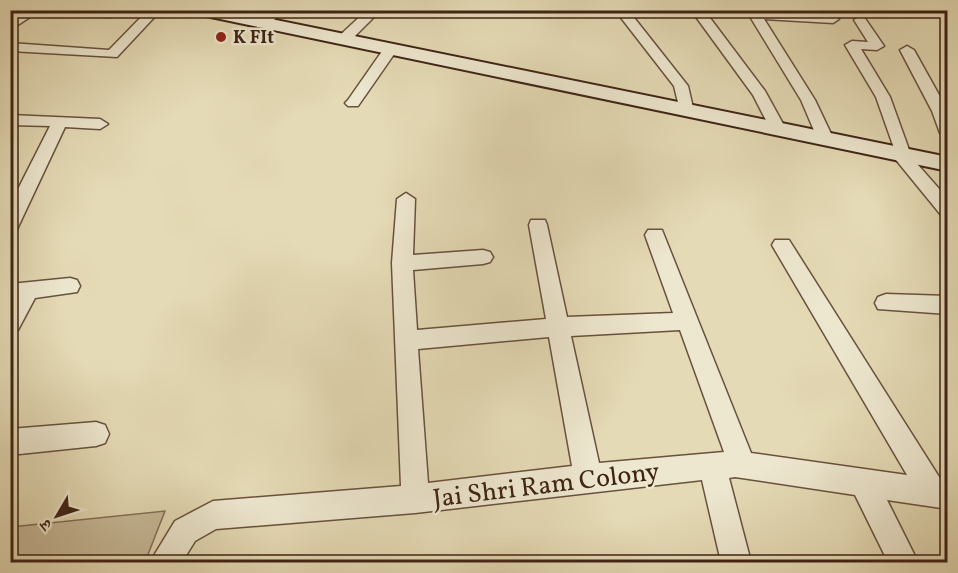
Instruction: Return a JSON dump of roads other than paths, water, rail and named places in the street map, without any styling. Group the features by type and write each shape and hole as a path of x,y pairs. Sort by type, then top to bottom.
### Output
{"street":[{"path":"10,26 35,10"},
{"path":"52,10 110,14"},
{"path":"10,47 112,54 155,10"},
{"path":"201,10 390,51 948,164"},
{"path":"261,24 280,10"},
{"path":"343,40 375,10"},
{"path":"621,10 681,86 686,112"},
{"path":"697,10 760,94 779,131"},
{"path":"753,13 808,99 825,140"},
{"path":"753,13 833,19"},
{"path":"860,20 877,46 852,45 883,96 903,156 947,209"},
{"path":"907,50 940,111 948,133"},
{"path":"353,103 390,51"},
{"path":"10,120 100,124"},
{"path":"10,225 60,122"},
{"path":"406,198 402,263 415,499"},
{"path":"538,225 588,477"},
{"path":"656,235 742,465"},
{"path":"782,245 940,494"},
{"path":"402,263 483,257"},
{"path":"10,324 19,291 70,286"},
{"path":"886,303 948,305"},
{"path":"407,340 559,327 688,321"},
{"path":"10,442 96,434"},
{"path":"712,465 736,562"},
{"name":"Jai Shri Ram Colony","path":"165,562 185,531 213,515 415,499 588,477 712,465 742,465 940,494"},
{"path":"864,483 903,562"}],"place":[{"name":"K FIt","path":"221,37"}]}
